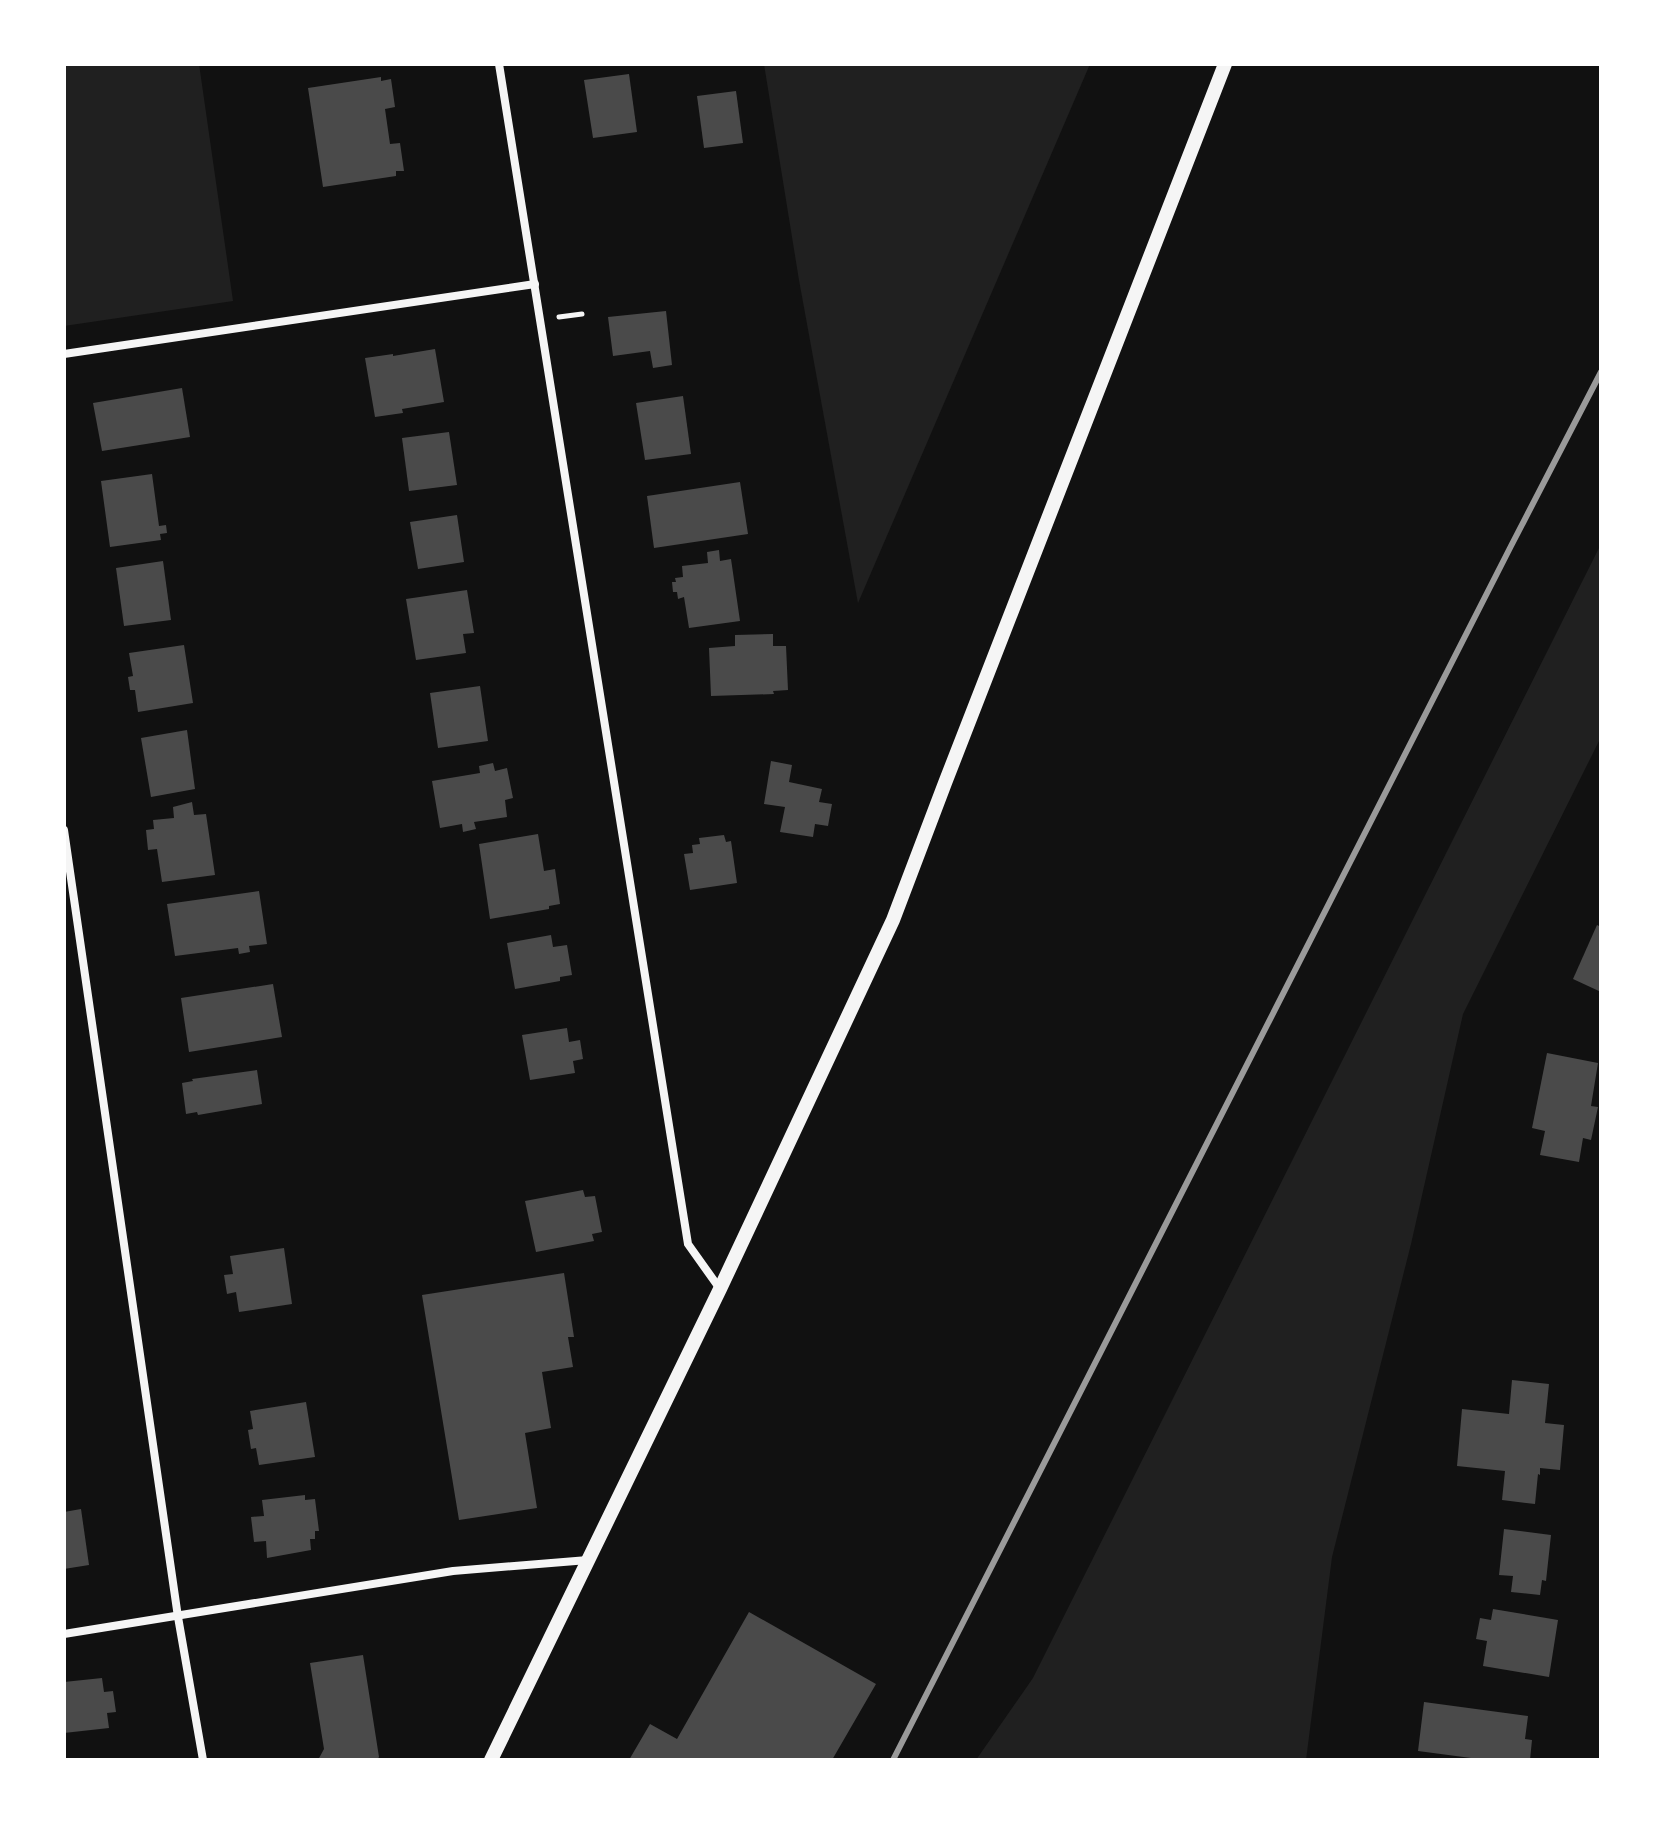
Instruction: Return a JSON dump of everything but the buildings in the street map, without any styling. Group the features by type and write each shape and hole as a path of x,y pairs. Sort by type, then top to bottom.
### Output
{"street":[{"path":"499,64 688,1244 720,1289"},
{"path":"491,1760 720,1289 893,920 1225,64"},
{"path":"64,354 535,284"},
{"path":"64,830 178,1617 203,1760"},
{"path":"64,1634 453,1571 588,1560"}],"shaded area":[{"path":"64,64 199,64 233,301 64,326"},
{"path":"764,64 1090,64 858,603 799,280"},
{"path":"1601,544 1601,737 1463,1014 1411,1244 1332,1557 1306,1760 976,1760 1033,1678"}],"railway":[{"path":"893,1760 1601,372"}]}
